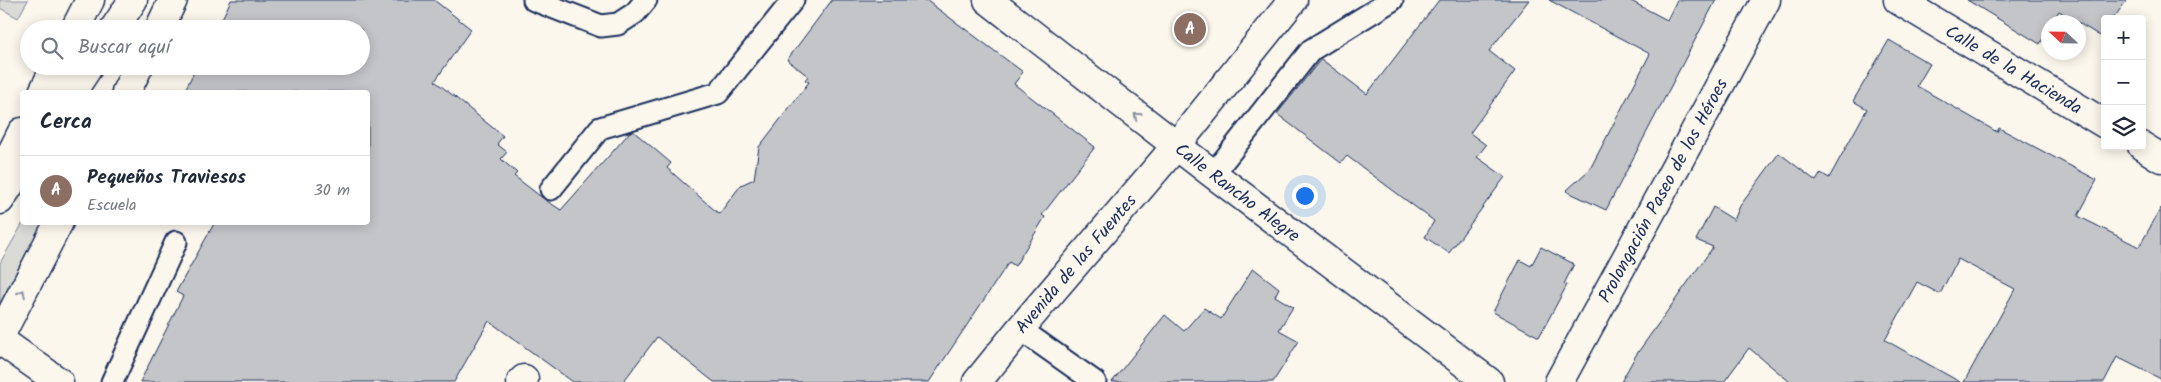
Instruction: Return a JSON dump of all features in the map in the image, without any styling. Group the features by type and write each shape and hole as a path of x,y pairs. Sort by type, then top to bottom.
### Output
{"main road":[{"path":"80,20 90,0"},
{"path":"120,20 133,0"},
{"path":"163,20 173,0"},
{"name":"Calle Rancho Alegre","path":"988,0 1176,146 1489,382"},
{"name":"Avenida de las Fuentes","path":"976,382 1176,146 1293,0"},
{"name":"Prolongación Paseo de los Héroes","path":"1559,382 1766,0"},
{"name":"Calle de la Hacienda","path":"1898,0 2101,122"},
{"path":"44,90 52,75"},
{"path":"73,90 83,75"},
{"path":"127,90 134,75"},
{"path":"0,176 20,136"},
{"path":"2146,149 2161,158"},
{"path":"0,200 20,169"},
{"path":"0,336 57,225"},
{"path":"0,340 58,382"}],"lane":[{"path":"534,0 601,26 618,24 635,13 646,0"},
{"path":"552,189 600,128 718,93 793,0"},
{"path":"1213,174 1311,50 1392,0"},
{"path":"112,382 176,242"},
{"path":"1020,329 1095,382"}],"shaded area":[{"path":"0,0 28,0 18,18 0,8"},
{"path":"22,225 41,225 0,304 0,263"}],"building":[{"path":"231,0 434,0 471,29 435,81 503,136 497,144 507,152 501,159 517,173 514,176 561,210 630,132 633,131 671,163 667,168 719,214 741,185 754,179 759,147 809,82 805,80 808,76 787,60 832,0 926,0 1023,72 1014,84 1095,147 1042,215 1045,217 1015,266 1009,262 929,382 714,382 657,337 623,382 573,382 489,321 454,382 140,382 183,296 176,292 213,225 370,225 370,90 185,90 192,75 370,75 370,20 221,20"},
{"path":"1439,0 1529,0 1489,51 1515,71 1470,133 1486,145 1477,157 1505,177 1449,253 1425,237 1434,221 1347,156 1341,163 1277,114 1321,59 1367,94"},
{"path":"1549,0 1629,0 1667,20 1677,0 1716,0 1606,210 1566,191 1590,169 1650,54"},
{"path":"1967,0 2127,0 2116,15 2101,15 2100,36 2086,27 2086,15 2066,15 2059,11 2056,15 2041,15 2040,44"},
{"path":"1889,40 1930,64 1917,86 1997,132 1999,128 2097,180 2078,216 2139,247 2161,208 2161,379 2117,357 2104,382 1964,382 2015,289 1958,259 1940,294 1917,282 1885,340 1960,382 1790,382 1749,348 1724,382 1621,382 1636,355 1713,247 1696,240 1713,207 1734,220 1740,206 1779,153 1816,181 1821,173 1829,178 1867,109 1853,101"},
{"path":"1541,247 1574,264 1564,284 1567,285 1539,337 1493,312 1520,260 1531,266"},
{"path":"1253,268 1279,288 1275,296 1293,307 1279,330 1299,341 1273,382 1112,382 1165,315 1184,331 1204,308 1221,319"}],"place":[{"name":"Pequeños Traviesos","path":"1190,29"}]}
